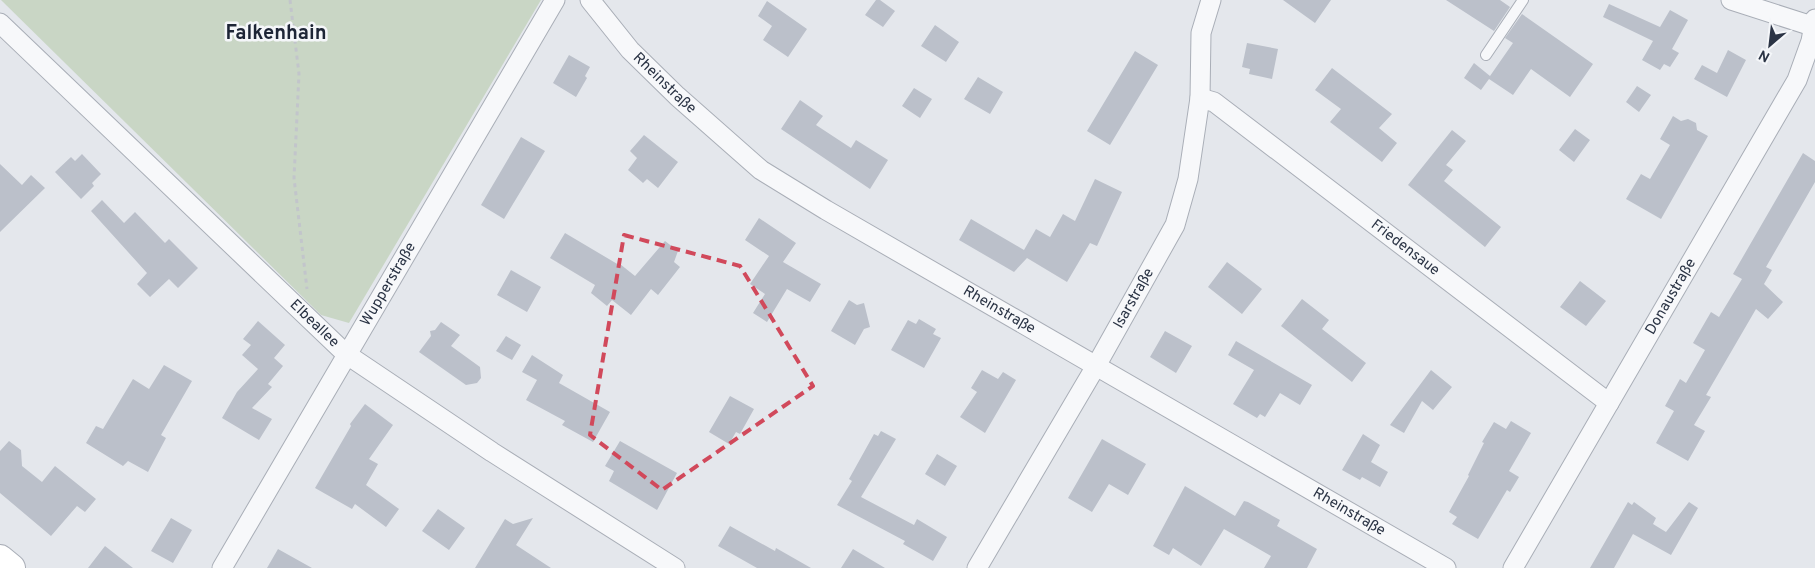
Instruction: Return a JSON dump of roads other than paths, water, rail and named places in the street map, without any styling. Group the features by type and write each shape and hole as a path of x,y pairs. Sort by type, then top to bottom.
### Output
{"street":[{"name":"Wupperstraße","path":"222,568 555,0"},
{"name":"Rheinstraße","path":"590,0 630,50 677,96 761,170 826,210 1446,568"},
{"name":"Isarstraße","path":"977,568 1096,366 1174,225 1188,179 1200,98 1201,33 1211,0"},
{"path":"1731,0 1815,24"},
{"name":"Elbeallee","path":"0,23 346,354 492,452 675,568"},
{"name":"Donaustraße","path":"1513,568 1798,80 1815,24"},
{"name":"Friedensaue","path":"1200,98 1214,102 1609,402"},
{"path":"0,559 11,568"}],"lane":[{"path":"1486,55 1523,0"}],"district":[{"name":"Falkenhain","path":"276,34"}]}
